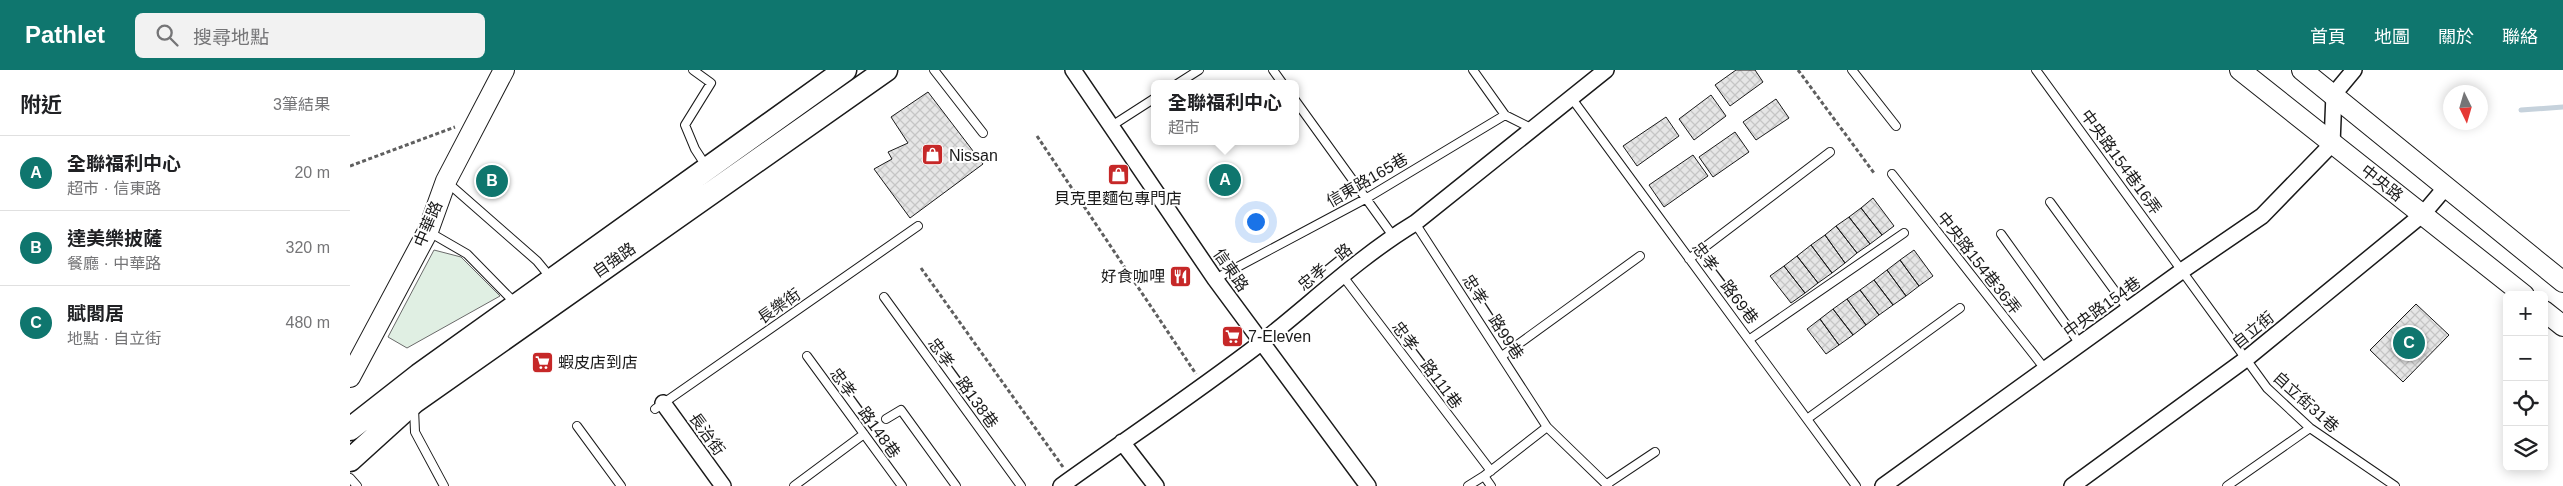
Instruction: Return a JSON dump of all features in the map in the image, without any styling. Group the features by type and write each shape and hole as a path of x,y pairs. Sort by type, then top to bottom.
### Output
{"main road":[{"name":"自強路","path":"350,429 419,375 708,170 845,70"},
{"name":"自強路","path":"350,460 414,402 886,70"}],"street":[{"name":"中華路","path":"350,377 428,231 446,181 504,70"},
{"name":"信東路","path":"1073,70 1215,278 1368,486"},
{"name":"忠孝一路","path":"1066,482 1262,342 1342,275 1393,236 1415,223 1570,96 1606,70"},
{"name":"中央路","path":"2240,70 2519,291"},
{"path":"2302,70 2334,94 2445,188 2563,282"},
{"path":"2332,144 2334,94 2354,70"},
{"name":"中央路154巷","path":"1883,486 2128,309 2262,216 2332,144"},
{"name":"自立街","path":"2072,486 2246,359 2423,214 2445,188"},
{"path":"2548,314 2563,326"},
{"name":"長治街","path":"659,406 723,486"},
{"path":"1122,442 1156,486"}],"lane":[{"path":"693,70 711,83 684,125 695,149 708,170"},
{"path":"934,70 983,133"},
{"path":"1183,80 1199,70"},
{"path":"1473,70 1505,115 1531,128"},
{"path":"1852,70 1896,126"},
{"name":"中央路154巷16弄","path":"2036,70 2183,270"},
{"name":"忠孝一路69巷","path":"1570,96 1856,486"},
{"path":"1112,125 1151,101"},
{"path":"1299,105 1393,236"},
{"name":"信東路165巷","path":"1215,278 1367,198 1505,115"},
{"path":"1689,259 1830,152"},
{"name":"中央路154巷36弄","path":"1892,174 2046,369"},
{"path":"446,181 537,261 552,280"},
{"path":"2050,202 2128,309"},
{"name":"忠孝一路99巷","path":"1415,223 1547,427 1607,485"},
{"name":"長樂街","path":"659,406 918,226"},
{"path":"428,231 467,254 517,305"},
{"path":"1750,339 1904,232"},
{"path":"2001,234 2080,344"},
{"path":"1502,356 1640,256"},
{"name":"自立街31巷","path":"2183,270 2267,388 2310,428 2389,485"},
{"name":"忠孝一路111巷","path":"1342,275 1487,474 1491,486"},
{"name":"忠孝一路138巷","path":"884,297 1021,486"},
{"path":"1807,419 1960,308"},
{"name":"忠孝一路148巷","path":"807,356 902,486"},
{"path":"414,402 414,432 444,486"},
{"path":"886,419 901,410 956,486"},
{"path":"577,426 621,486"},
{"path":"1468,486 1487,474 1547,427"},
{"path":"2227,486 2310,428"},
{"path":"794,486 864,434"},
{"path":"1607,485 1655,452"},
{"path":"350,478 356,486"}],"path":[{"path":"1798,70 1874,174"},
{"path":"350,166 479,118"},
{"path":"1037,136 1203,384"},
{"path":"921,268 1066,482"}],"green space":[{"path":"434,250 461,257 500,296 407,348 388,337"}],"building":[{"path":"1736,70 1755,70 1763,82 1730,106 1715,85"},
{"name":"Nissan","path":"928,92 983,164 910,218 874,169 892,159 888,152 908,143 891,117"},
{"path":"1711,95 1726,116 1694,140 1679,119"},
{"path":"1776,99 1789,118 1756,140 1743,122"},
{"path":"1666,117 1679,136 1637,166 1623,146"},
{"path":"1735,132 1749,152 1713,177 1699,157"},
{"path":"1693,155 1708,176 1664,207 1649,185"},
{"path":"1873,198 1894,226 1882,235 1861,208"},
{"path":"1861,208 1882,235 1870,244 1849,217"},
{"path":"1849,217 1870,244 1857,253 1836,226"},
{"path":"1836,226 1857,253 1845,263 1825,235"},
{"path":"1825,235 1845,263 1832,273 1811,245"},
{"path":"1811,245 1832,273 1818,283 1797,256"},
{"path":"1914,250 1933,276 1919,286 1900,260"},
{"path":"1797,256 1818,283 1805,293 1784,266"},
{"path":"1900,260 1919,286 1906,296 1887,270"},
{"path":"1784,266 1805,293 1791,303 1770,276"},
{"path":"1887,270 1906,296 1893,305 1874,280"},
{"path":"1874,280 1893,305 1879,315 1860,290"},
{"path":"1860,290 1879,315 1866,325 1847,299"},
{"path":"1847,299 1866,325 1853,335 1833,309"},
{"path":"2416,304 2449,335 2403,382 2370,350"},
{"path":"1833,309 1853,335 1839,345 1820,319"},
{"path":"1820,319 1839,345 1826,354 1807,329"}],"waterway":[{"path":"2521,110 2563,107"}],"place":[{"name":"Nissan","path":"933,155"},
{"name":"貝克里麵包專門店","path":"1118,174"},
{"name":"全聯福利中心","path":"1225,180"},
{"name":"達美樂披薩","path":"492,181"},
{"name":"好食咖哩","path":"1181,276"},
{"name":"7-Eleven","path":"1232,336"},
{"name":"賦閣居","path":"2409,343"},
{"name":"蝦皮店到店","path":"542,362"}]}
